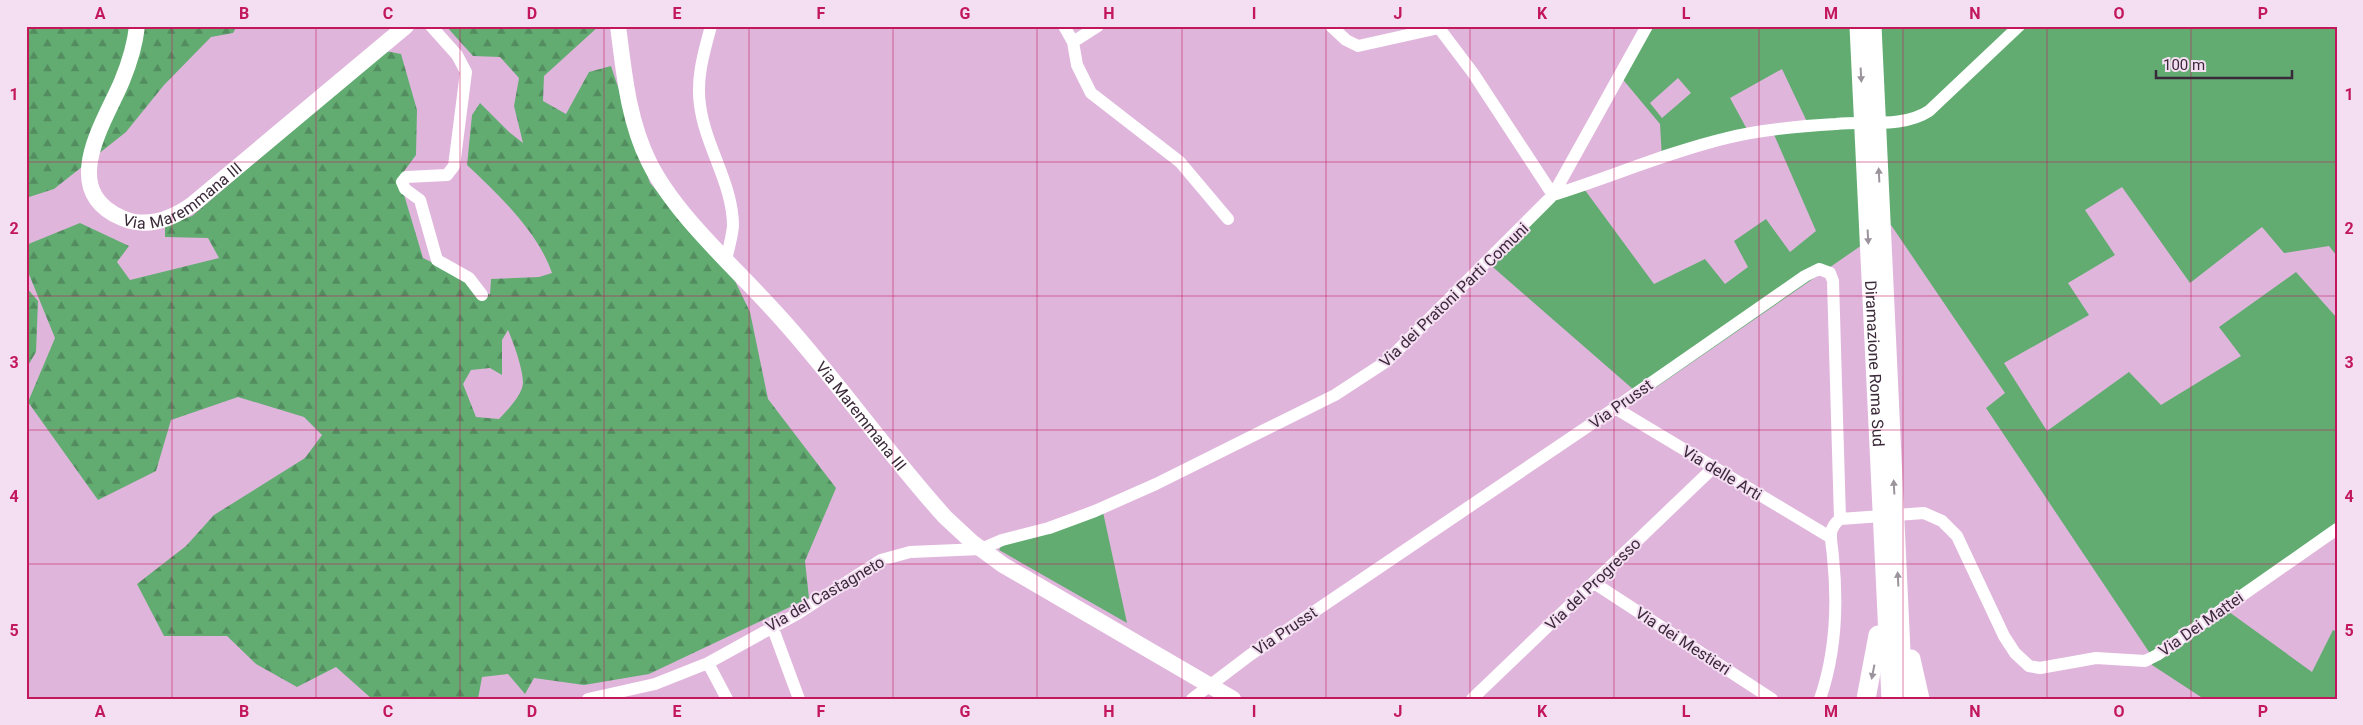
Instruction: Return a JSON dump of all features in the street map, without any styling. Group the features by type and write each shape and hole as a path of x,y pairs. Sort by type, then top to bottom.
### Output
{"highway":[{"name":"Diramazione Roma Sud","path":"1859,26 1892,600 1903,699"},
{"name":"Diramazione Roma Sud","path":"1872,26 1892,600 1891,699"},
{"path":"1866,699 1892,600"},
{"path":"1892,600 1906,622 1920,699"}],"main road":[{"name":"Via Maremmana III","path":"137,26 126,71 93,142 89,171 93,190 105,207 119,217 144,224 174,216 193,204 406,26"},
{"name":"Via Maremmana III","path":"618,26 634,121 649,163 676,203 786,323 934,505 981,549 1009,568 1233,699"}],"street":[{"path":"431,26 458,55 466,72 454,166 447,175 406,177 402,182 405,189 420,200 437,260 469,278 482,295"},
{"path":"711,26 700,75 699,102 731,211 732,234 726,259"},
{"path":"1064,26 1073,42 1077,65 1092,94 1180,162 1228,219"},
{"path":"1073,42 1098,26"},
{"path":"1331,26 1346,40 1358,46 1438,27 1473,73 1553,195 1727,138 1772,130 1836,124 1904,121 1917,118 1929,111 2019,26"},
{"name":"Via dei Pratoni Parti Comuni","path":"981,549 1008,538 1049,528 1142,491 1301,412 1365,377 1391,357 1553,195 1647,26"},
{"name":"Via Prusst","path":"1192,699 1208,685 1615,408 1815,269 1824,270 1831,276 1833,281 1840,519"},
{"name":"Via delle Arti","path":"1615,408 1830,537"},
{"name":"Via del Progresso","path":"1472,699 1714,468"},
{"name":"Via Dei Mattei","path":"1840,519 1857,516 1924,513 1942,521 1957,536 2004,636 2023,661 2029,666 2040,668 2096,658 2145,661 2157,655 2337,529"},
{"path":"1820,699 1827,678 1836,619 1836,580 1830,537 1832,525 1840,519"},
{"name":"Via del Castagneto","path":"588,699 655,684 708,663 772,626 798,614 881,560 910,552 981,549"},
{"name":"Via dei Mestieri","path":"1594,583 1772,699"},
{"path":"772,626 799,699"},
{"path":"708,663 728,699"}],"green space":[{"path":"26,26 237,26 233,33 211,37 164,85 126,132 54,189 26,198"},
{"path":"446,26 599,26 544,76 543,101 566,114 589,72 611,66 650,183 735,281 750,312 768,399 836,488 805,561 809,598 649,674 584,685 534,678 525,694 508,674 482,677 478,699 372,699 336,667 297,687 256,664 227,636 164,636 137,584 186,546 214,515 305,458 322,435 304,417 238,397 171,420 156,471 98,500 28,402 55,338 26,267 26,245 80,223 129,246 117,262 130,280 219,258 208,238 165,237 165,225 192,216 386,51 401,54 417,110 416,155 399,178 423,258 474,283 490,295 491,279 539,277 552,273 537,243 516,214 467,165 472,115 480,103 523,143 514,106 519,78 500,57 473,56","holes":["508,330 522,371 522,388 514,402 499,419 476,417 463,384 471,370 490,368 502,375 502,340"]},
{"path":"1647,26 2337,26 2337,256 2329,246 2284,253 2262,227 2190,283 2122,187 2085,210 2115,255 2068,283 2089,315 2004,363 2047,431 2129,372 2161,405 2241,356 2219,327 2296,272 2337,318 2337,529 2225,609 2312,672 2333,630 2337,632 2337,699 2204,699 2152,665 2153,658 1986,408 2005,393 1891,225 1642,397 1487,262 1553,195 1582,186 1654,284 1705,259 1725,284 1748,267 1734,241 1766,219 1790,252 1816,231 1772,130 1809,126 1782,69 1730,98 1749,133 1662,159 1660,124 1620,76","holes":["1678,78 1691,93 1662,118 1650,103"]},
{"path":"26,287 38,301 36,352 26,369"},
{"path":"1103,512 1127,623 999,550 1002,544"}]}
